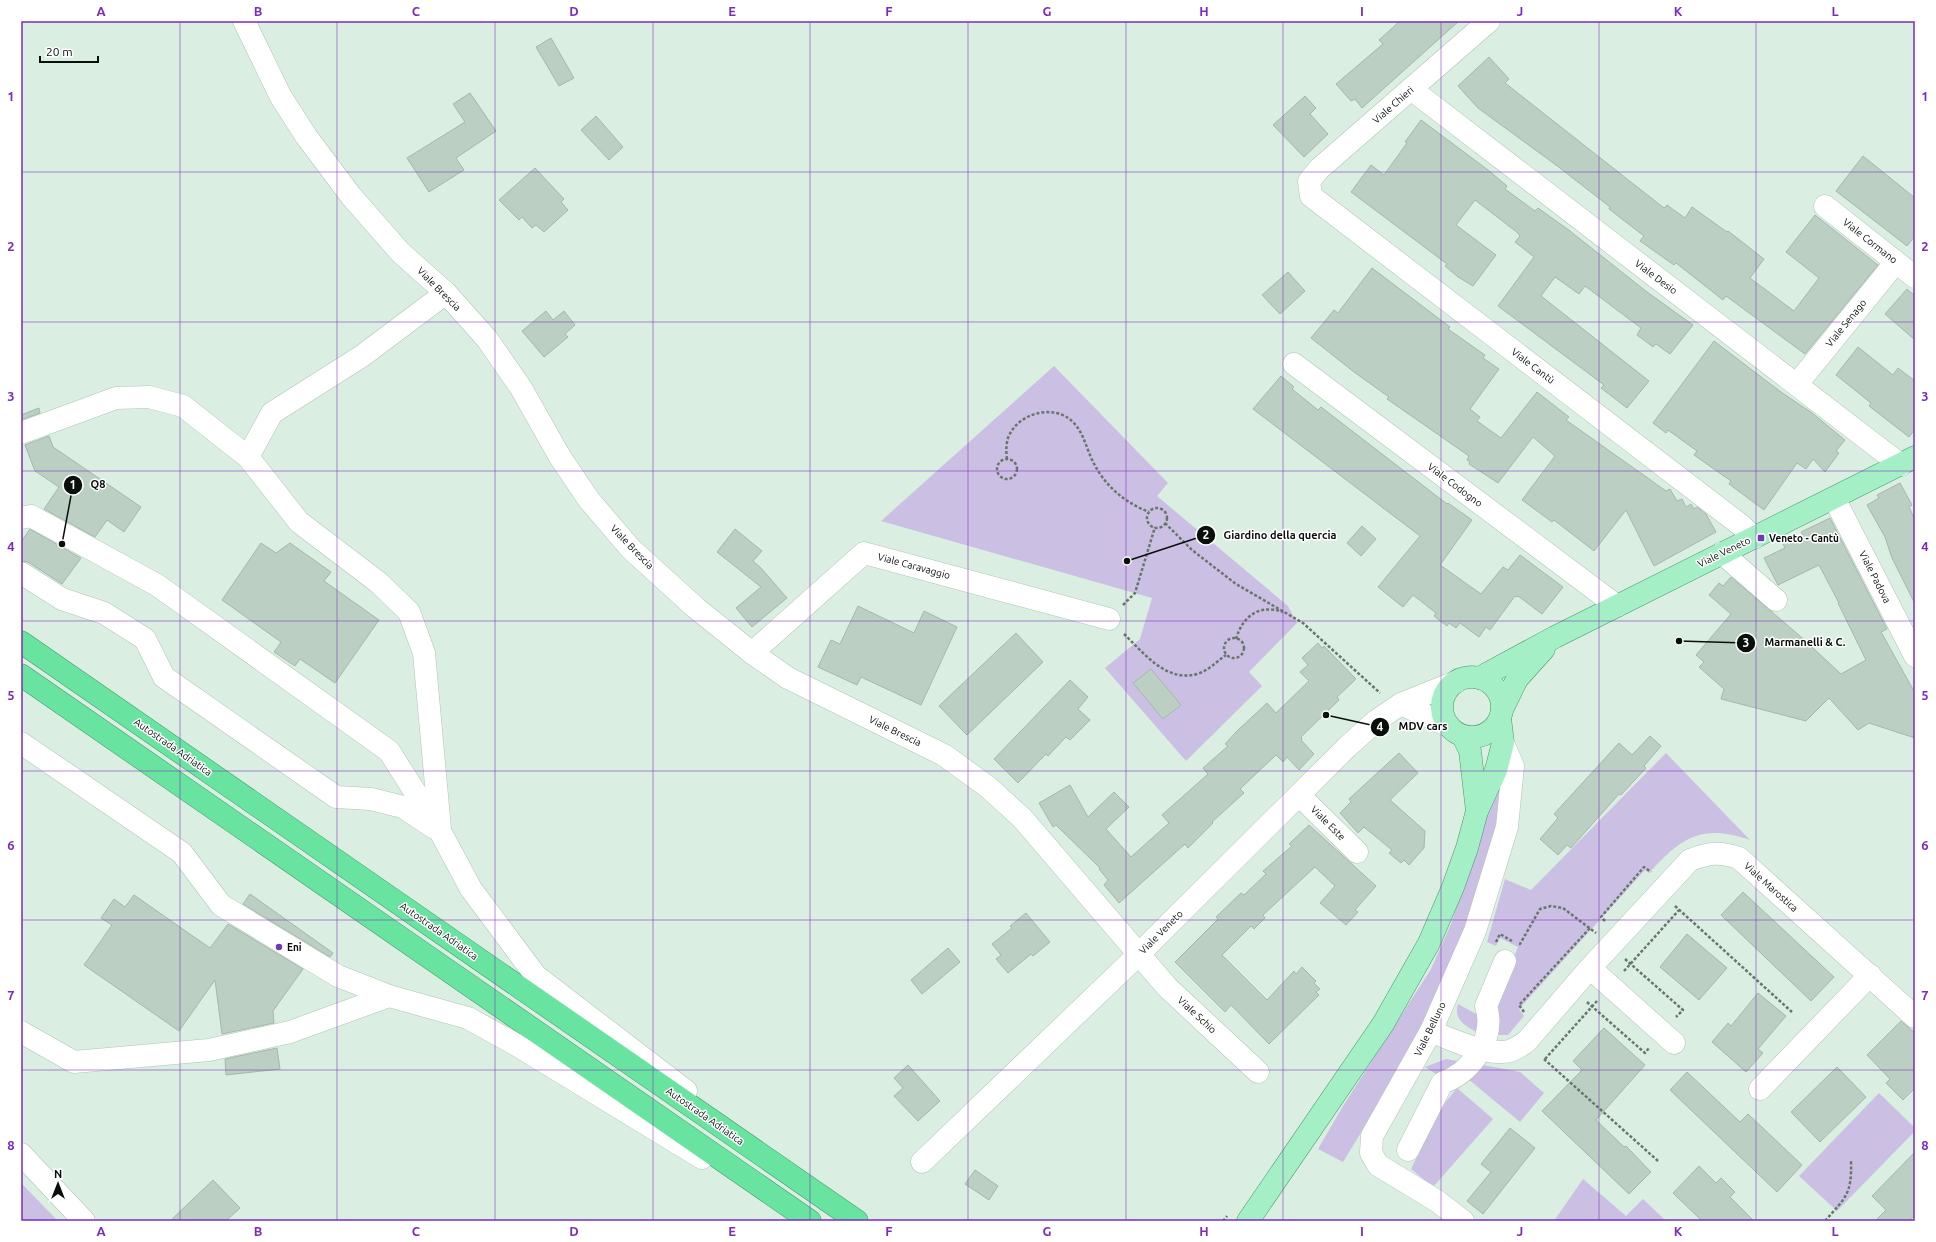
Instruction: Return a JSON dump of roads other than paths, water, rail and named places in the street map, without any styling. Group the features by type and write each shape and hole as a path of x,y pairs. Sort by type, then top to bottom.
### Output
{"highway":[{"name":"Autostrada Adriatica","path":"21,642 855,1220"},
{"path":"21,675 810,1221"}],"main road":[{"name":"Viale Veneto","path":"1479,678 1555,637 1908,461"},
{"name":"Viale Veneto","path":"1501,714 1517,679 1555,637"},
{"path":"1248,1221 1383,1024 1412,976 1429,944 1453,887 1467,848 1477,811 1496,770 1503,743 1501,714 1502,702 1497,690 1486,680 1479,678 1471,677 1456,682 1448,689 1444,698 1442,708 1444,717 1461,738 1496,770"},
{"path":"1461,738 1472,737 1489,732 1501,714"},
{"path":"1461,738 1477,811"}],"street":[{"name":"Viale Brescia","path":"244,21 281,97 310,142 351,196 400,252 446,293 486,339 520,388 560,457 593,506 631,549 696,608 752,653 788,678 944,755 988,787 1022,818 1138,955"},
{"name":"Viale Chieri","path":"1311,196 1310,182 1319,169 1489,21"},
{"name":"Viale Desio","path":"1411,89 1797,384 1908,461"},
{"name":"Viale Cantù","path":"1311,196 1742,526 1754,538"},
{"name":"Viale Cormano","path":"1825,206 1915,277"},
{"name":"Viale Senago","path":"1797,384 1896,262"},
{"path":"248,457 272,413 362,356 446,293"},
{"name":"Viale Codogno","path":"1294,364 1617,606"},
{"path":"21,433 116,398 149,397 183,406 248,457 299,522 378,582 409,612 424,653 441,832"},
{"name":"Viale Padova","path":"1834,498 1915,656"},
{"path":"21,518 31,516 157,585 389,751 441,832 471,889 536,976 855,1220"},
{"name":"Viale Caravaggio","path":"752,653 864,553 1108,619"},
{"path":"1722,553 1776,600"},
{"path":"21,573 62,599 104,613 145,639 164,677 336,797 371,799 403,807 441,832"},
{"name":"Viale Veneto","path":"922,1162 1138,955 1299,795 1376,721 1392,700 1456,682"},
{"path":"1392,700 1461,738"},
{"path":"21,743 182,853 221,905 338,976 389,996 468,1018 515,1044 806,1221"},
{"name":"Viale Belluno","path":"1463,1221 1437,1201 1378,1165 1371,1153 1372,1136 1431,1031 1475,930 1507,827 1513,766 1503,743"},
{"path":"1496,770 1512,788"},
{"name":"Viale Este","path":"1299,795 1357,852"},
{"name":"Viale Marostica","path":"1431,1031 1458,1043 1481,1049 1504,1052 1516,1049 1526,1042 1590,968 1659,882 1690,860 1706,854 1724,853 1739,858 1915,1017"},
{"name":"Viale Schio","path":"1138,955 1167,987 1258,1072"},
{"path":"1408,1150 1442,1083 1453,1079 1468,1067 1481,1049 1488,1029 1489,1018 1486,1006 1505,961"},
{"path":"1590,968 1674,1043"},
{"path":"1760,1090 1870,975"},
{"path":"21,1032 74,1062 202,1051 290,1032 389,996"},
{"path":"21,1154 84,1221"}],"place":[{"name":"Veneto - Cantù","path":"1761,538"},
{"name":"Q8","path":"62,544"},
{"name":"Giardino della quercia","path":"1127,561"},
{"name":"Marmanelli & C.","path":"1679,641"},
{"name":"MDV cars","path":"1326,715"},
{"name":"Eni","path":"279,947"}]}
